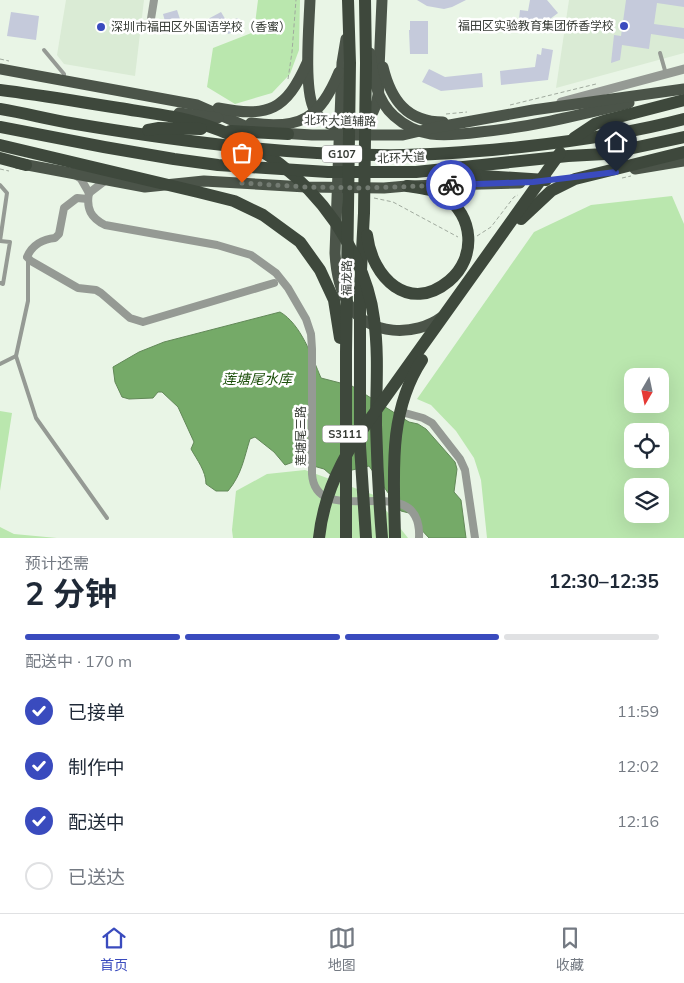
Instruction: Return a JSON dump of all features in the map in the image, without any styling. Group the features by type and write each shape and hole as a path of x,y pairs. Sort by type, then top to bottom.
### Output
{"highway":[{"name":"福龙路","path":"346,538 346,406 343,351 347,327 348,271 346,63 349,19 348,0"},
{"name":"福龙路","path":"365,0 369,64 360,289 360,446 366,538"},
{"path":"0,90 165,115 207,125 246,142 271,157 293,173 312,192 344,236 358,263 374,317 378,351 376,426 382,538"},
{"path":"319,538 328,491 351,446 561,152 576,136 595,124 684,100"},
{"name":"北环大道","path":"0,109 69,123 195,141 378,156 453,153 554,143 684,120"},
{"name":"北环大道","path":"0,127 104,148 218,165 328,172 416,172 604,154 684,137"},
{"path":"132,132 159,128 288,134"},
{"path":"0,145 234,201 263,215 300,242 326,282 334,300 343,351"},
{"path":"395,538 395,442 407,385 460,304 519,221 551,191 575,179 684,152"},
{"path":"0,160 26,165"},
{"path":"416,172 558,180"},
{"path":"364,213 368,245 374,263 388,282 396,289 407,293 427,292 450,281 466,256 468,244 466,222 453,202 442,194 430,189 407,186"}],"main road":[{"path":"310,0 308,60 311,100 317,113 326,123 333,126 347,127 362,124 373,113 378,95 382,0"},
{"path":"380,54 386,80 400,104 414,117 431,122 477,121"},
{"path":"197,105 246,113 271,108 279,104 293,91 308,60"},
{"path":"129,110 175,113 268,125 292,124 310,115 322,104 346,63"},
{"path":"346,63 335,253 341,288 350,306 359,316 382,328 394,330 410,331 424,328 460,304"},
{"path":"369,64 380,98 385,106 403,123 429,134 454,135 513,129 684,90"},
{"name":"北环大道辅路","path":"0,69 197,105 245,126 288,134 402,135 533,110 684,90"},
{"path":"26,165 150,187 204,181 306,187 384,188 558,180 684,161"}],"street":[{"path":"150,25 154,0"},
{"path":"533,110 684,69"},
{"name":"莲塘尾三路","path":"72,172 81,179 89,196 88,206 90,212 94,218 105,225 229,248 251,255 282,280 302,310 311,334 312,468 315,488 325,497 334,500 391,501 401,504 413,514 418,524 419,538"},
{"path":"106,180 89,196 77,198 64,208 58,234 55,238 50,238 31,248 27,256 28,259 78,288 96,290 130,318 143,322 274,283"},
{"path":"405,412 432,423 460,459 465,470 475,538"}],"lane":[{"path":"44,50 64,74 64,80"},
{"path":"660,53 666,74"},
{"path":"0,185 7,193 0,241 10,242 4,284 0,283"},
{"path":"28,259 28,301 16,356 36,418 107,518"},
{"path":"0,364 16,356"}],"path":[{"path":"287,85 296,0"},
{"path":"295,14 300,14"},
{"path":"510,104 602,83"},
{"path":"438,114 466,112"},
{"path":"374,198 393,202 460,237"},
{"path":"477,236 491,227 505,209"}],"shaded area":[{"name":"深圳市福田区外国语学校（香蜜）","path":"66,0 144,0 135,76 64,64 57,55"},
{"path":"258,0 300,0 299,50 290,74 272,93 235,104 207,87 213,48 254,32"},
{"name":"福田区实验教育集团侨香学校","path":"569,0 684,0 684,53 556,88"},
{"path":"672,196 684,224 684,538 487,538 481,480 474,458 456,431 431,405 417,399 534,232 591,205"},
{"path":"0,411 12,413 0,491"},
{"path":"305,470 374,495 408,538 233,538 232,530 236,491 267,474"},
{"path":"0,527 14,534 57,538 0,538"}],"water":[{"name":"莲塘尾水库","path":"280,312 294,324 300,333 321,378 352,386 409,422 418,424 426,429 455,462 457,469 454,492 461,500 466,538 429,538 417,525 413,514 401,511 369,466 331,475 324,469 296,461 285,465 274,452 255,437 250,439 242,466 233,485 228,491 216,491 206,484 203,470 191,449 194,442 178,407 162,392 158,392 153,398 129,399 122,397 115,382 113,367 139,352 164,342"}],"building":[{"path":"417,0 466,0 444,9 427,6"},
{"path":"530,0 547,0 558,13 550,19 555,25 546,32 538,22 519,19 520,10 528,11"},
{"path":"626,0 684,0 684,7 657,3 654,24 684,28 684,39 651,34 649,49 622,45 620,60 611,63 614,35 621,36"},
{"path":"177,10 181,22 193,20 194,32 179,33 178,29 173,31 170,23 166,25 163,14"},
{"path":"11,12 39,16 36,40 7,36"},
{"path":"221,12 227,22 238,18 242,29 228,34 226,30 221,33 217,26 213,28 208,19"},
{"path":"410,21 428,21 428,54 410,54"},
{"path":"542,48 553,50 548,80 501,85 500,71 535,67 537,54 541,55"},
{"path":"429,69 445,77 482,73 483,87 441,91 422,82"}],"way so far":[{"path":"242,183 364,188 451,185"}],"place":[{"name":"福田区实验教育集团侨香学校","path":"624,26"},
{"name":"深圳市福田区外国语学校（香蜜）","path":"101,27"}],"route":[{"path":"451,185 533,182 616,172"}]}
